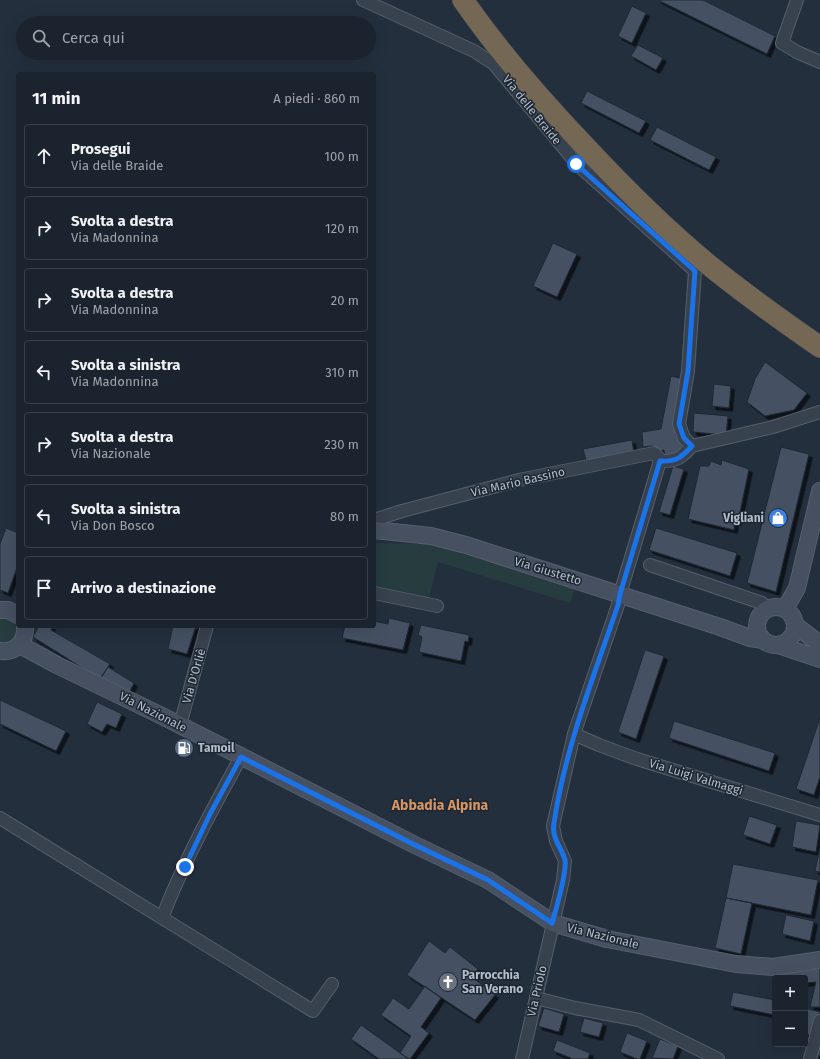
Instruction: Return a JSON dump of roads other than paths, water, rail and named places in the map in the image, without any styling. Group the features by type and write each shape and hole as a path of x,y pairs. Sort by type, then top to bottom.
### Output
{"highway":[{"path":"463,0 519,74 554,114 628,191 714,269 763,307 820,347"},
{"path":"476,0 522,60 563,108 660,208 718,259 820,337"}],"street":[{"name":"Via delle Braide","path":"363,0 474,51 494,64 576,164 695,271 688,371 679,424 684,438 692,446"},
{"path":"797,0 782,43 797,52 820,62"},
{"path":"660,461 670,462 682,457 692,446 773,427 820,412"},
{"name":"Via Mario Bassino","path":"376,519 402,510 519,480 654,453 660,461"},
{"name":"Via Priolo","path":"522,1059 563,880 565,861 556,841 553,826 574,734 618,605 660,461"},
{"path":"785,609 797,588 820,490"},
{"name":"Via Giustetto","path":"376,530 431,536 620,594 720,626 750,638 763,640"},
{"path":"650,565 762,603 768,609"},
{"path":"376,594 437,606"},
{"path":"778,646 784,644 792,637 795,625 794,619 790,613 785,609 773,607 768,609 759,617 757,622 757,629 763,640 772,645 820,659"},
{"name":"Via Giustetto","path":"720,626 740,627 757,622"},
{"path":"795,625 820,644"},
{"path":"0,652 15,649 20,645 24,636 24,628"},
{"name":"Via D'Orliè","path":"180,725 206,628"},
{"name":"Via Nazionale","path":"20,645 413,844 488,880 552,923 607,939 736,964 773,967 820,960"},
{"name":"Via Luigi Valmaggi","path":"574,734 599,746 637,759 820,815"},
{"path":"162,918 168,902 210,814 241,757"},
{"path":"0,818 313,1011 332,984"},
{"path":"536,998 575,1008 639,1020 718,1059"},
{"path":"810,1059 820,1021"}],"place":[{"name":"Vigliani","path":"778,518"},
{"name":"Tamoil","path":"184,748"},
{"name":"Parrocchia San Verano","path":"448,982"}],"district":[{"name":"Abbadia Alpina","path":"440,805"}]}
